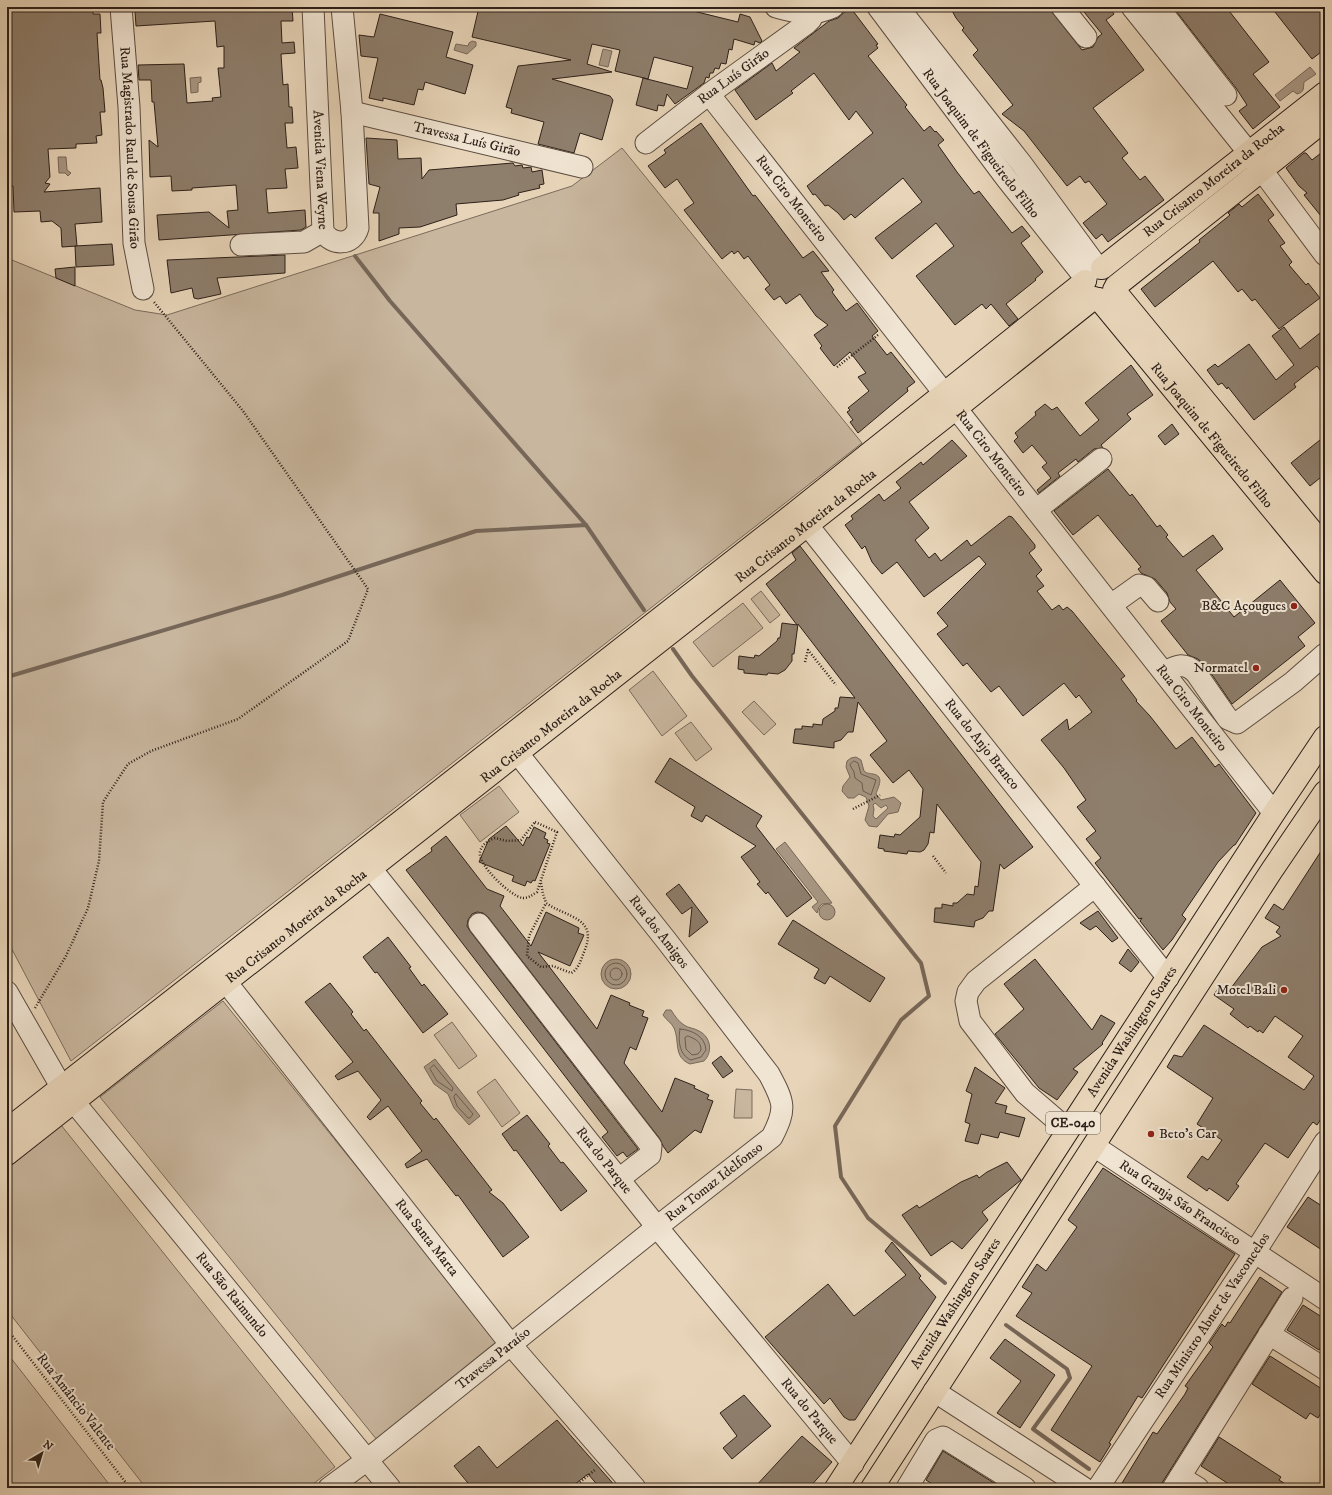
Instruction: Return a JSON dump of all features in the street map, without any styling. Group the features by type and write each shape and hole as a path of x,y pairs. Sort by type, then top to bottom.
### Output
{"main road":[{"name":"Rua Crisanto Moreira da Rocha","path":"7,1154 68,1095 511,745 1099,284 1249,153 1325,93"},
{"name":"Rua Crisanto Moreira da Rocha","path":"1099,284 1262,171 1325,120"},
{"name":"Rua Joaquim de Figueiredo Filho","path":"1099,284 1246,463 1325,573"},
{"name":"Rua Joaquim de Figueiredo Filho","path":"1246,463 1325,547"},
{"name":"Avenida Washington Soares","path":"836,1488 1274,813 1325,737"},
{"name":"Avenida Washington Soares","path":"878,1486 934,1391 1272,870 1325,792"},
{"name":"Rua Crisanto Moreira da Rocha","path":"7,1130 68,1095"}],"street":[{"name":"Rua Magistrado Raul de Sousa Girão","path":"121,7 129,107 134,243 143,288"},
{"name":"Avenida Viena Weyne","path":"313,7 323,231 330,238 343,243 352,239 357,233 358,228 352,112 342,7"},
{"path":"776,7 796,12 833,7"},
{"name":"Rua Joaquim de Figueiredo Filho","path":"878,7 1006,178 1099,284"},
{"name":"Rua Joaquim de Figueiredo Filho","path":"898,7 1021,163 1099,284"},
{"path":"1062,7 1086,37"},
{"path":"1132,7 1249,153 1325,255"},
{"path":"1158,7 1226,95"},
{"name":"Rua Luís Girão","path":"646,143 709,94 806,24 815,10"},
{"name":"Rua Ciro Monteiro","path":"709,94 949,401 1165,672 1274,813"},
{"name":"Travessa Luís Girão","path":"352,112 582,167"},
{"path":"241,245 304,242 323,231"},
{"path":"1036,510 1101,459"},
{"name":"Rua do Anjo Branco","path":"802,518 1168,978"},
{"path":"1111,605 1139,585 1146,587 1158,601"},
{"path":"1165,672 1182,665 1190,667 1228,719 1237,724 1293,682 1325,654"},
{"name":"Rua dos Amigos","path":"511,745 666,940 769,1074 783,1104 781,1120 772,1137"},
{"name":"Rua do Parque","path":"365,861 657,1227 853,1464"},
{"path":"1068,1130 1024,1093 1001,1064 970,1021 966,1001 968,992 976,981 1095,886"},
{"path":"479,924 651,1146 650,1155 619,1179"},
{"name":"Rua Santa Marta","path":"220,974 510,1345 635,1488"},
{"name":"Rua São Raimundo","path":"7,992 24,1025 68,1095 390,1488"},
{"name":"Rua Tomaz Idelfonso","path":"657,1227 772,1137"},
{"name":"Rua Ministro Abner de Vasconcelos","path":"1098,1488 1255,1252 1325,1142"},
{"name":"Rua Granja São Francisco","path":"1094,1146 1325,1299"},
{"name":"Travessa Paraíso","path":"329,1488 367,1460 657,1227"},
{"path":"1198,1488 1177,1482 1292,1298"},
{"path":"1269,1334 1325,1369"},
{"path":"934,1391 1084,1488"},
{"path":"907,1488 936,1440 943,1437 1025,1488"}],"path":[{"path":"24,1025 66,956 88,908 99,861 103,802 128,764 151,751 238,719 311,667 348,640 368,589 243,410 143,288"},
{"path":"837,367 890,326"},
{"path":"805,662 808,650 836,685"},
{"path":"853,809 880,795"},
{"path":"541,882 537,892 529,897 521,898 511,893 496,880 480,862 480,852 486,842 495,838 507,841 521,840 535,822 557,832 541,882 543,894 546,903 576,918 584,924 588,931 585,949 575,971 571,973 553,966 541,967 527,956 529,936 546,903"},
{"path":"933,856 946,873"},
{"name":"Rua Amâncio Valente","path":"7,1329 130,1488"},
{"path":"573,1488 609,1459"}],"shaded area":[{"path":"622,148 862,443 71,1061 7,940 7,258 135,310 167,315 572,186"},
{"path":"761,591 780,615 770,623 751,599"},
{"path":"743,603 763,628 713,667 693,642"},
{"path":"653,671 687,716 662,736 629,690"},
{"path":"754,701 776,724 764,735 742,712"},
{"path":"691,722 712,749 696,761 675,733"},
{"path":"499,786 519,812 480,842 460,815"},
{"path":"223,1001 498,1342 377,1440 100,1097"},
{"path":"452,1022 477,1056 459,1069 434,1035"},
{"path":"495,1079 520,1113 502,1127 477,1092"},
{"path":"736,1089 752,1090 752,1118 734,1118"},
{"path":"61,1125 335,1467 308,1488 146,1488 7,1310 7,1169"},
{"path":"7,1353 112,1488 7,1488"}],"water":[{"path":"472,41 476,42 476,46 467,54 454,50 456,44 468,46"},
{"path":"603,49 612,51 608,67 599,65"},
{"path":"1310,67 1316,74 1304,82 1302,91 1297,94 1293,91 1280,101 1275,95"},
{"path":"201,77 201,82 198,83 198,92 191,93 190,78"},
{"path":"58,157 66,157 67,170 71,173 68,176 65,173 59,173"},
{"path":"856,757 861,760 864,771 879,777 880,782 876,794 881,800 894,797 901,803 898,812 888,814 877,827 869,826 865,820 869,806 866,797 859,794 854,798 848,798 842,791 843,786 850,777 846,767 847,761","holes":["875,803 881,808 886,805 888,808 876,819 873,816 873,805"]},
{"path":"785,842 832,903 822,904 817,913 812,907 818,902 776,849"},
{"path":"827,904 834,909 835,912 830,919 827,920 820,915 819,912 824,905"},
{"path":"616,959 627,963 631,974 627,985 616,989 605,985 601,974 605,963"},
{"path":"666,1010 671,1010 687,1027 699,1031 706,1037 710,1049 704,1061 690,1064 681,1057 674,1028 663,1015"},
{"path":"435,1059 480,1116 469,1125 454,1108 448,1094 434,1084 424,1067"}],"building":[{"path":"7,7 93,7 93,14 100,14 101,33 97,33 100,80 103,88 105,112 100,112 102,135 96,136 97,143 76,144 76,148 48,149 50,177 45,183 50,184 44,192 100,188 102,222 75,224 77,246 62,247 61,228 52,221 41,222 40,211 14,212 13,186 7,187"},
{"path":"156,7 292,7 293,21 281,21 282,43 294,42 295,53 281,54 283,85 288,84 289,107 292,107 293,123 285,123 287,148 296,147 298,168 285,169 287,188 266,189 268,213 305,210 306,227 301,230 159,240 157,215 209,212 229,228 227,211 238,210 236,185 172,191 171,176 150,177 149,140 158,147 154,102 152,102 151,80 139,80 138,65 184,64 187,103 213,101 212,98 221,97 218,68 224,68 224,46 217,47 215,21 136,26 135,11 157,10"},
{"path":"479,7 677,7 738,22 740,14 750,17 762,41 760,43 755,41 754,45 734,39 732,50 729,49 726,64 721,63 719,69 715,68 713,73 710,73 709,78 706,77 704,83 675,104 667,94 664,106 658,105 657,111 636,105 643,78 687,89 693,67 654,57 648,79 615,71 620,50 592,44 587,64 612,72 552,79 610,96 613,100 602,140 580,133 574,153 538,144 544,122 511,113 512,109 506,107 518,66 571,60 472,37"},
{"path":"850,7 878,44 876,45 878,48 868,56 907,105 905,107 924,131 930,126 944,140 938,145 974,194 979,191 1012,233 1022,226 1030,236 1021,243 1043,272 1035,279 1036,280 1006,304 1018,319 1009,326 991,304 986,309 982,304 955,325 916,276 954,246 936,223 892,259 875,238 922,202 903,178 855,218 851,214 844,220 828,205 825,206 815,194 813,195 807,186 873,133 856,111 849,120 814,73 791,91 793,93 756,120 735,90 772,63 776,71 800,52 794,48 829,21 838,18"},
{"path":"950,7 1048,7 1082,50 1093,47 1098,37 1102,34 1084,12 1089,7 1109,7 1114,14 1106,20 1144,70 1093,108 1128,153 1122,158 1140,180 1145,176 1164,200 1108,242 1102,234 1096,239 1083,223 1107,204 1089,181 1085,183 1080,176 1067,186 1024,131 1002,114 1013,105 973,55 978,50 962,30 964,28"},
{"path":"1173,7 1226,7 1269,62 1253,74 1280,107 1253,129 1239,111 1247,105 1236,88"},
{"path":"1271,7 1325,7 1325,49 1312,59"},
{"path":"380,14 453,32 446,57 473,65 465,94 425,82 423,90 418,89 414,105 383,98 383,101 369,98 378,58 361,56 359,35 374,37"},
{"path":"701,123 753,196 755,195 803,258 813,251 829,271 821,272 834,290 832,292 846,311 857,303 878,331 872,336 887,355 891,352 915,382 907,388 908,391 858,433 850,422 853,420 847,412 850,410 848,408 869,391 858,377 866,373 850,352 834,366 820,348 822,346 814,335 828,325 816,316 800,294 786,304 780,296 774,300 765,289 770,285 748,256 744,259 738,251 734,254 732,251 722,259 684,210 694,203 677,179 665,188 648,166 666,153 664,150"},
{"path":"366,138 397,140 398,159 421,158 422,179 429,170 513,163 515,166 522,165 523,168 531,167 532,172 542,170 544,184 539,185 540,188 518,193 519,195 503,200 456,204 457,215 420,227 399,228 399,234 379,241 379,213 373,213 380,187 369,184"},
{"path":"1325,150 1325,221 1304,195 1307,193 1299,186 1286,168 1304,153 1306,153 1312,160"},
{"path":"1258,194 1274,215 1268,220 1285,243 1280,246 1292,262 1289,265 1306,285 1308,283 1320,298 1279,329 1255,299 1252,301 1242,289 1238,292 1213,261 1155,307 1141,289 1200,242 1199,240 1230,215 1228,213 1239,204 1242,207"},
{"path":"112,244 114,265 76,267 75,246"},
{"path":"285,255 285,273 217,278 221,294 198,299 194,298 192,288 171,293 167,260"},
{"path":"75,267 75,286 56,278 55,269"},
{"path":"1284,327 1300,349 1325,329 1325,377 1317,366 1294,384 1296,387 1254,420 1228,387 1227,389 1222,383 1218,385 1207,370 1215,364 1218,367 1249,344 1276,380 1294,365 1272,336"},
{"path":"1131,365 1153,395 1127,414 1131,419 1101,445 1103,448 1094,449 1078,462 1076,459 1058,473 1060,476 1039,493 1037,490 1051,478 1042,467 1047,463 1032,445 1023,453 1014,441 1018,437 1015,433 1036,415 1035,412 1045,404 1052,410 1057,407 1080,436 1099,420 1085,403"},
{"path":"1172,424 1179,434 1165,445 1158,436"},
{"path":"1325,436 1325,474 1310,486 1291,463"},
{"path":"952,440 967,456 909,502 929,528 915,540 929,558 935,553 941,561 967,540 971,546 1009,516 1012,517 1035,545 1035,548 1029,553 1042,570 1036,576 1044,586 1037,591 1052,610 1059,605 1063,610 1067,607 1072,611 1125,676 1121,679 1137,700 1136,701 1176,749 1192,737 1215,767 1219,764 1256,813 1235,845 1218,862 1182,915 1186,919 1172,940 1163,950 1140,921 1142,918 1139,919 1095,863 1101,858 1086,839 1096,831 1077,807 1086,800 1064,768 1041,740 1067,719 1069,730 1092,712 1079,695 1076,698 1064,683 1023,716 999,686 991,692 967,663 963,666 937,634 948,626 937,613 986,564 979,556 924,597 897,562 882,574 872,562 865,546 862,549 845,525 853,519 851,516 879,494 884,501 901,488 896,482 921,462 923,465"},
{"path":"1108,469 1130,496 1132,494 1157,527 1160,525 1168,535 1166,537 1183,557 1213,535 1223,549 1196,570 1234,617 1280,580 1315,623 1298,637 1305,646 1232,704 1206,666 1198,659 1188,655 1161,621 1176,609 1170,602 1167,593 1155,579 1141,573 1138,569 1141,567 1098,515 1073,535 1054,511"},
{"path":"800,546 1033,847 1004,869 1000,864 993,911 989,911 983,918 975,921 974,927 934,922 935,908 942,908 942,904 953,906 953,903 957,903 967,894 974,895 975,886 978,887 981,862 937,804 934,833 930,832 928,844 924,850 920,852 908,851 907,854 884,851 884,849 878,848 880,835 894,837 895,834 900,835 920,817 923,789 909,770 893,783 870,755 887,741 858,702 853,732 848,732 841,740 834,742 834,748 793,743 795,729 802,729 802,726 813,727 813,724 822,725 823,719 835,711 835,708 838,708 840,697 855,698 798,624 794,654 792,654 792,661 785,670 778,674 768,673 767,675 744,673 744,670 738,669 739,656 754,658 755,655 759,656 777,641 778,638 780,638 782,623 797,625 766,584 796,560 792,553"},
{"path":"670,758 762,816 756,826 812,898 787,917 768,892 766,894 757,884 760,882 741,857 756,846 706,815 702,822 691,816 695,807 655,782"},
{"path":"506,826 523,846 534,827 546,833 544,838 548,840 547,843 550,844 535,881 533,880 531,883 527,881 525,886 512,881 514,876 479,862 489,839"},
{"path":"446,836 487,889 504,896 500,906 531,946 546,912 579,928 578,933 584,935 570,966 538,952 597,1029 611,995 644,1011 642,1016 648,1018 636,1050 630,1047 624,1063 662,1112 675,1078 695,1086 694,1088 709,1095 707,1099 713,1101 701,1133 695,1130 668,1153 660,1139 488,917 483,913 477,912 472,914 468,920 467,926 470,931 638,1149 627,1157 623,1152 617,1156 602,1137 608,1132 406,870 432,851 431,848"},
{"path":"1325,845 1325,1113 1317,1125 1313,1122 1288,1158 1265,1143 1236,1184 1239,1186 1228,1201 1209,1188 1207,1191 1187,1177 1202,1156 1208,1160 1222,1140 1197,1124 1213,1098 1167,1067 1174,1055 1182,1057 1204,1025 1304,1090 1314,1076 1288,1057 1303,1036 1275,1016 1263,1033 1259,1030 1258,1032 1250,1026 1248,1028 1230,1014 1234,1009 1214,995 1220,985 1228,992 1262,947 1281,936 1276,932 1280,927 1265,918 1274,904 1283,910"},
{"path":"679,884 708,922 689,937 692,907 682,914 666,894"},
{"path":"1098,911 1118,938 1112,942 1096,926 1090,930 1080,923"},
{"path":"793,920 885,978 870,1002 830,976 825,984 814,978 819,969 778,944"},
{"path":"388,937 411,967 409,968 422,986 424,984 448,1014 423,1033 377,972 375,973 363,957"},
{"path":"1128,949 1139,962 1131,972 1119,963"},
{"path":"1035,959 1092,1030 1101,1015 1115,1023 1102,1043 1103,1044 1073,1069 1078,1072 1057,1100 1039,1088 995,1034 1024,1009 1004,984"},
{"path":"330,983 353,1012 351,1014 364,1031 366,1029 422,1101 420,1103 434,1120 436,1118 492,1190 489,1192 503,1203 529,1237 503,1257 458,1195 456,1196 427,1159 407,1168 405,1164 422,1151 388,1106 370,1120 367,1117 381,1100 358,1071 338,1080 335,1076 353,1062 305,1002"},
{"path":"721,1056 733,1071 723,1078 712,1063"},
{"path":"975,1067 1005,1088 995,1103 1007,1106 1005,1113 1025,1118 1019,1137 1000,1132 998,1138 981,1134 978,1144 965,1141 970,1124 965,1122 972,1094 966,1091"},
{"path":"527,1115 550,1144 548,1146 561,1163 563,1162 587,1191 561,1211 516,1150 514,1151 502,1134"},
{"path":"1007,1162 1021,1180 982,1212 988,1220 962,1249 952,1241 931,1256 902,1215 917,1205 919,1208 961,1182 977,1175 979,1178 987,1172"},
{"path":"1103,1168 1235,1254 1142,1398 1138,1396 1109,1443 1111,1444 1100,1462 1051,1430 1092,1366 1016,1316 1032,1293 1022,1287 1037,1264 1046,1271 1077,1227 1068,1220"},
{"path":"1308,1197 1325,1208 1325,1252 1287,1227"},
{"path":"892,1242 921,1276 919,1278 936,1297 855,1420 849,1420 844,1417 830,1398 824,1404 765,1337 828,1284 854,1316 906,1275 885,1251"},
{"path":"1260,1277 1282,1292 1159,1488 1119,1488 1153,1432 1157,1434 1185,1394 1188,1388 1185,1386 1213,1347 1209,1343 1222,1324 1225,1327 1228,1322 1230,1323"},
{"path":"1303,1305 1325,1319 1325,1341 1319,1350 1287,1330"},
{"path":"1005,1339 1055,1375 1020,1428 997,1413 1021,1381 990,1358"},
{"path":"1270,1356 1322,1389 1320,1392 1325,1396 1325,1407 1318,1418 1310,1413 1306,1419 1252,1384"},
{"path":"744,1395 771,1426 732,1459 723,1448 737,1436 720,1413"},
{"path":"557,1420 617,1488 600,1488 588,1474 570,1488 472,1488 454,1466 479,1446 497,1468"},
{"path":"802,1436 832,1462 809,1488 754,1488"},
{"path":"1219,1437 1281,1477 1279,1480 1292,1488 1235,1488 1201,1466"},
{"path":"943,1451 1002,1488 938,1488 926,1480"}],"waterway":[{"path":"355,256 390,301 586,525"},
{"path":"7,677 282,595 476,531 586,525 644,610"},
{"path":"673,649 692,676 921,963 929,996 901,1020 835,1126 841,1177 868,1218 945,1283"},
{"path":"1006,1325 1067,1369 1070,1378 1033,1429 1089,1469"}],"place":[{"name":"B&C Açougues","path":"1294,606"},
{"name":"Normatel","path":"1256,668"},
{"name":"Motel Bali","path":"1284,990"},
{"name":"Beto’s Car","path":"1151,1134"}]}
